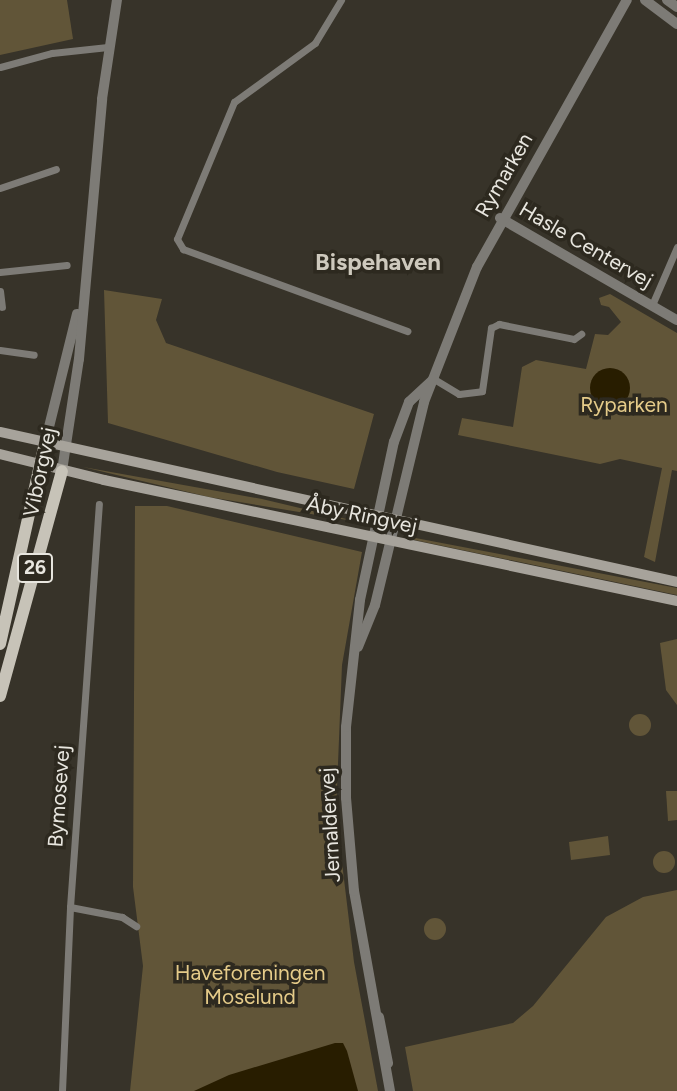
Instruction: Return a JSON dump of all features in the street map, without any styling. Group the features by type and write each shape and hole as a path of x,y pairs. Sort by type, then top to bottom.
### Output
{"main road":[{"name":"Åby Ringvej","path":"0,432 393,522 677,582"},
{"name":"Viborgvej","path":"0,644 45,443"},
{"name":"Åby Ringvej","path":"0,454 62,471 677,601"},
{"name":"Viborgvej","path":"0,696 62,471"}],"street":[{"name":"Viborgvej","path":"62,471 79,359 82,292 108,47 117,0"},
{"path":"341,0 315,43 299,58 234,102 177,239 183,249 407,331"},
{"name":"Rymarken","path":"393,522 434,379 500,218 627,0"},
{"path":"645,0 677,24"},
{"path":"667,0 677,8"},
{"path":"0,67 52,52 108,47"},
{"path":"0,188 56,169"},
{"name":"Hasle Centervej","path":"500,218 677,320"},
{"name":"Hasle Centervej","path":"652,305 677,247"},
{"path":"0,272 67,265"},
{"path":"0,291 2,307"},
{"name":"Viborgvej","path":"45,443 82,292"},
{"path":"434,379 459,394 482,391 491,328 499,324 574,339 581,334"},
{"path":"0,350 34,355"},
{"name":"Rymarken","path":"376,518 394,442 410,402 434,379"},
{"name":"Bymosevej","path":"62,1091 70,907 99,504"},
{"name":"Jernaldervej","path":"357,651 356,627 376,518"},
{"name":"Jernaldervej","path":"390,1091 387,1047 372,996 357,919 346,798 348,698 357,651 375,605 393,522"},
{"path":"70,907 122,917 136,926"}],"green space":[{"path":"0,0 67,0 73,39 0,55"},
{"path":"104,290 162,299 156,320 166,343 374,414 354,489 277,472 108,423"},
{"name":"Ryparken","path":"610,294 677,333 677,471 672,470 655,562 644,557 662,468 620,459 600,464 458,435 462,418 513,427 522,367 536,360 586,369 595,334 608,335 621,322 609,307 601,305 599,298"},
{"path":"83,467 262,499 359,522 209,497"},
{"name":"Haveforeningen Moselund","path":"135,506 167,506 362,552 342,665 336,813 354,962 378,1091 130,1091 143,966 133,887"},
{"path":"405,538 677,588 677,595"},
{"path":"677,639 677,705 666,690 660,643"},
{"path":"640,714 648,717 651,725 648,733 640,736 632,733 629,725 632,717"},
{"path":"666,791 677,791 677,820 668,821"},
{"path":"608,836 610,855 571,860 569,842"},
{"path":"664,851 672,854 675,862 672,870 664,873 656,870 653,862 656,854"},
{"path":"677,890 677,1091 413,1091 405,1047 513,1023 533,1006 606,917 643,897"},
{"path":"435,918 443,921 446,929 443,937 435,940 427,937 424,929 427,921"}],"shaded area":[{"path":"610,368 624,374 630,388 624,402 610,408 596,402 590,388 596,374"},
{"path":"335,1043 343,1043 347,1051 358,1091 194,1091 229,1075"}],"district":[{"name":"Bispehaven","path":"378,262"}]}
